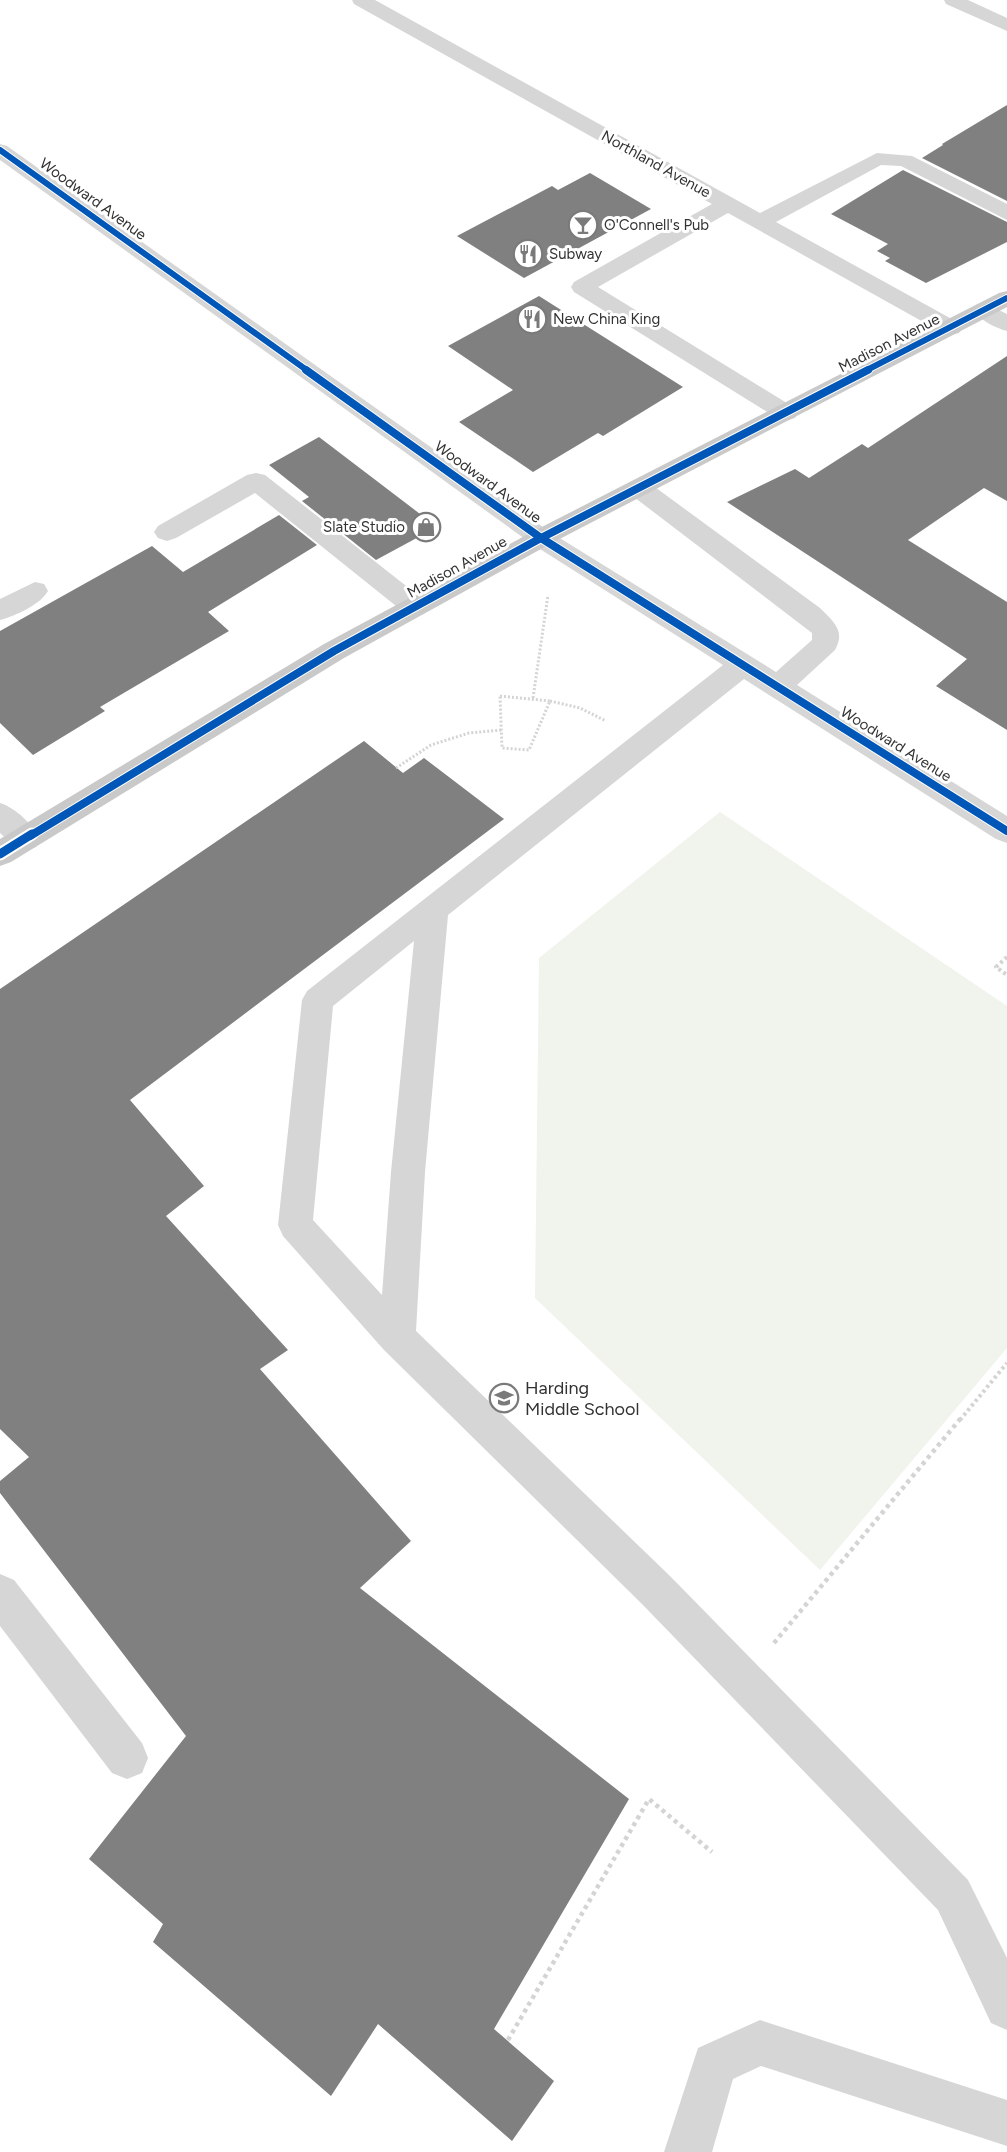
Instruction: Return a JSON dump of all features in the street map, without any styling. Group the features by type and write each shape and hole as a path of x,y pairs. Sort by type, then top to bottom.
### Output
{"main road":[{"name":"Madison Avenue","path":"12,847 334,651 541,538 1007,298"}],"street":[{"name":"Northland Avenue","path":"361,0 951,328"},
{"path":"953,0 1007,25"},
{"name":"Woodward Avenue","path":"0,150 541,538 1007,831"},
{"path":"759,222 877,159 891,158 905,160 1007,213"},
{"path":"728,204 582,287 786,413"},
{"path":"984,310 1007,324"},
{"path":"167,532 256,481 415,607"},
{"path":"639,488 792,601 826,630 825,643 777,687"},
{"path":"0,611 35,591"},
{"path":"742,664 318,1000 296,1225 397,1338 656,1590 953,1895 1007,2007"},
{"path":"0,814 12,847"},
{"path":"397,1338 408,1172 433,909"},
{"path":"0,1594 127,1758"},
{"path":"688,2152 714,2064 760,2043 1007,2123"}],"path":[{"path":"533,698 548,595"},
{"path":"550,701 529,750 502,748 500,696 533,698 550,701 580,708 614,727"},
{"path":"396,768 431,745 469,733 501,730"},
{"path":"1007,957 996,968 1007,975"},
{"path":"769,1648 1007,1363"},
{"path":"508,2040 649,1799 712,1852"}],"shaded area":[{"path":"720,812 1007,1006 1007,1348 820,1570 535,1298 539,958"}],"building":[{"path":"1007,105 1007,201 922,158 942,144"},
{"path":"903,170 1007,222 1007,242 926,283 885,261 890,258 877,251 888,244 831,214"},
{"path":"590,173 651,209 524,278 457,236 552,186 558,190"},
{"path":"539,296 683,387 603,436 598,433 533,472 459,422 513,390 448,346"},
{"path":"1007,356 1007,501 984,488 908,540 1007,602 1007,730 936,686 967,659 727,502 795,469 809,478 862,444 868,448"},
{"path":"319,437 437,527 376,560 302,501 309,497 269,465"},
{"path":"279,515 317,545 208,612 229,631 100,707 105,711 33,755 0,723 0,631 152,546 183,572"},
{"path":"364,741 403,773 424,758 504,819 130,1100 204,1186 166,1216 288,1350 260,1369 411,1541 360,1588 629,1799 494,2029 554,2081 512,2141 378,2024 331,2096 153,1942 163,1924 89,1859 186,1736 0,1493 0,1481 29,1457 0,1429 0,989"}],"cycle path":[{"path":"0,150 541,538 1007,831"},
{"path":"0,854 334,651 541,538 1007,298"}],"place":[{"name":"O'Connell's Pub","path":"583,225"},
{"name":"Subway","path":"528,254"},
{"name":"New China King","path":"532,319"},
{"name":"Slate Studio","path":"426,527"},
{"name":"Harding Middle School","path":"504,1398"}]}
